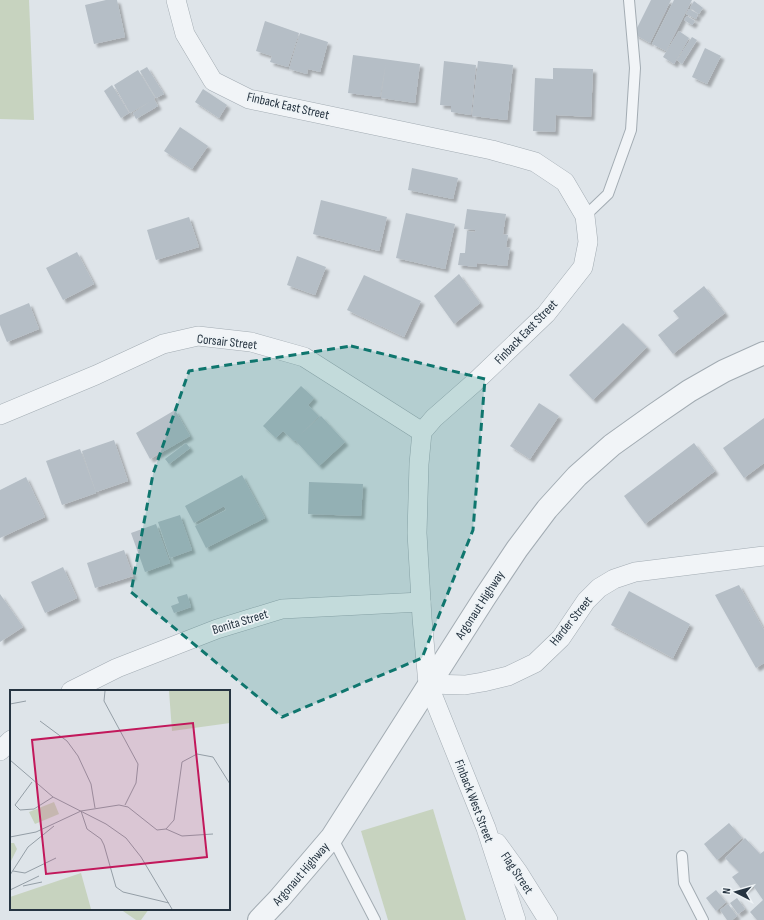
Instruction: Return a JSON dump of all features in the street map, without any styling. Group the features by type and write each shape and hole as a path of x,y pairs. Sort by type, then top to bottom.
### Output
{"street":[{"name":"Finback East Street","path":"176,0 185,34 213,81 249,99 492,150 535,162 565,182 585,216 588,242 583,267 546,314 476,382 434,418 422,432"},
{"name":"Corsair Street","path":"0,415 96,375 163,344 198,336 251,342 304,357 422,432"},
{"name":"Argonaut Highway","path":"259,920 280,899 332,837 428,684 517,549 548,509 578,476 612,445 689,391 724,371 764,353"},
{"path":"422,432 419,464 417,533 428,684"},
{"name":"Harder Street","path":"428,684 466,684 483,682 508,676 535,662 561,638 586,601 600,588 614,579 635,572 764,556"},
{"name":"Bonita Street","path":"73,690 117,668 217,629 282,609 421,602"},
{"name":"Finback West Street","path":"428,684 486,828 516,920"},
{"path":"0,751 10,741"},
{"name":"Flag Street","path":"486,828 518,872 548,920"}],"lane":[{"path":"585,216 608,194 631,130 635,68 629,0"},
{"path":"332,837 375,920"},
{"path":"682,856 684,883 703,920"}],"highlighted area":[{"path":"351,346 485,379 473,530 422,658 282,717 131,592 153,474 189,371"}],"green space":[{"path":"0,0 29,0 34,120 0,119"},
{"path":"433,809 466,920 388,920 361,831"},
{"path":"121,910 148,910 141,920 136,920"}],"building":[{"path":"106,0 117,0 125,37 94,44 85,5"},
{"path":"651,0 671,0 650,43 634,34"},
{"path":"674,0 692,0 666,51 652,44"},
{"path":"694,1 703,8 699,14 690,8"},
{"path":"689,9 698,14 696,19 686,14"},
{"path":"687,16 695,21 692,25 684,20"},
{"path":"265,21 299,33 288,67 270,62 272,56 256,51"},
{"path":"679,31 689,38 674,64 663,57"},
{"path":"300,33 328,42 320,72 308,69 307,74 289,69"},
{"path":"692,37 697,40 682,64 677,60"},
{"path":"705,48 721,56 707,84 692,77"},
{"path":"353,55 420,64 415,103 381,98 386,62 380,97 348,93"},
{"path":"444,61 476,65 471,115 451,112 451,106 440,105"},
{"path":"478,61 513,65 507,120 472,116"},
{"path":"147,67 164,94 156,98 140,71"},
{"path":"553,68 593,69 591,117 556,115 555,132 533,131 535,78 553,79"},
{"path":"138,70 155,98 154,99 158,106 136,119 133,113 151,101 130,113 114,85"},
{"path":"112,85 129,113 121,118 104,91"},
{"path":"203,89 227,105 219,118 195,102"},
{"path":"180,127 208,146 192,169 164,151"},
{"path":"412,168 458,178 453,199 408,190"},
{"path":"321,200 387,217 379,251 313,234"},
{"path":"467,209 506,214 503,234 501,234 508,235 506,247 510,248 507,266 477,263 477,267 458,265 460,253 465,253 467,231 475,232 476,230 464,229"},
{"path":"406,213 455,224 445,269 396,258"},
{"path":"189,217 199,247 156,260 147,230"},
{"path":"77,252 94,284 63,300 46,268"},
{"path":"297,256 326,267 315,295 287,285"},
{"path":"459,274 480,303 454,324 434,296"},
{"path":"364,275 421,301 404,337 347,310"},
{"path":"704,286 725,313 673,354 658,335 679,318 673,311"},
{"path":"29,303 39,329 7,342 0,325 0,315"},
{"path":"623,323 647,347 593,400 569,375"},
{"path":"301,386 314,398 308,405 319,416 300,435 321,416 345,442 319,466 295,440 294,441 283,431 276,438 263,426"},
{"path":"539,403 559,416 530,459 510,446"},
{"path":"175,410 190,436 150,459 136,433"},
{"path":"764,418 764,463 744,478 723,448"},
{"path":"114,440 128,481 96,492 82,451"},
{"path":"186,443 190,448 169,464 165,459"},
{"path":"694,443 715,471 645,524 624,496"},
{"path":"80,449 96,493 62,505 46,461"},
{"path":"242,475 265,518 206,548 195,526 226,510 224,506 194,523 185,506"},
{"path":"26,477 45,517 0,538 0,490"},
{"path":"309,482 363,484 361,516 308,514"},
{"path":"180,515 192,550 170,558 158,522"},
{"path":"156,524 170,563 145,572 131,533"},
{"path":"124,550 133,576 95,588 87,563"},
{"path":"63,567 77,598 45,613 31,582"},
{"path":"739,585 764,630 764,663 756,668 715,595"},
{"path":"629,591 690,624 673,658 611,625"},
{"path":"0,594 23,627 0,642"},
{"path":"187,594 191,607 174,613 171,606 179,603 177,597"},
{"path":"729,823 742,838 717,860 704,844"},
{"path":"745,838 760,854 764,851 764,920 757,920 750,912 763,900 752,884 743,891 732,877 739,872 725,858"},
{"path":"716,890 726,902 716,911 706,898"},
{"path":"737,898 745,909 738,914 730,903"},
{"path":"728,904 737,916 732,920 727,920 720,910"}]}
